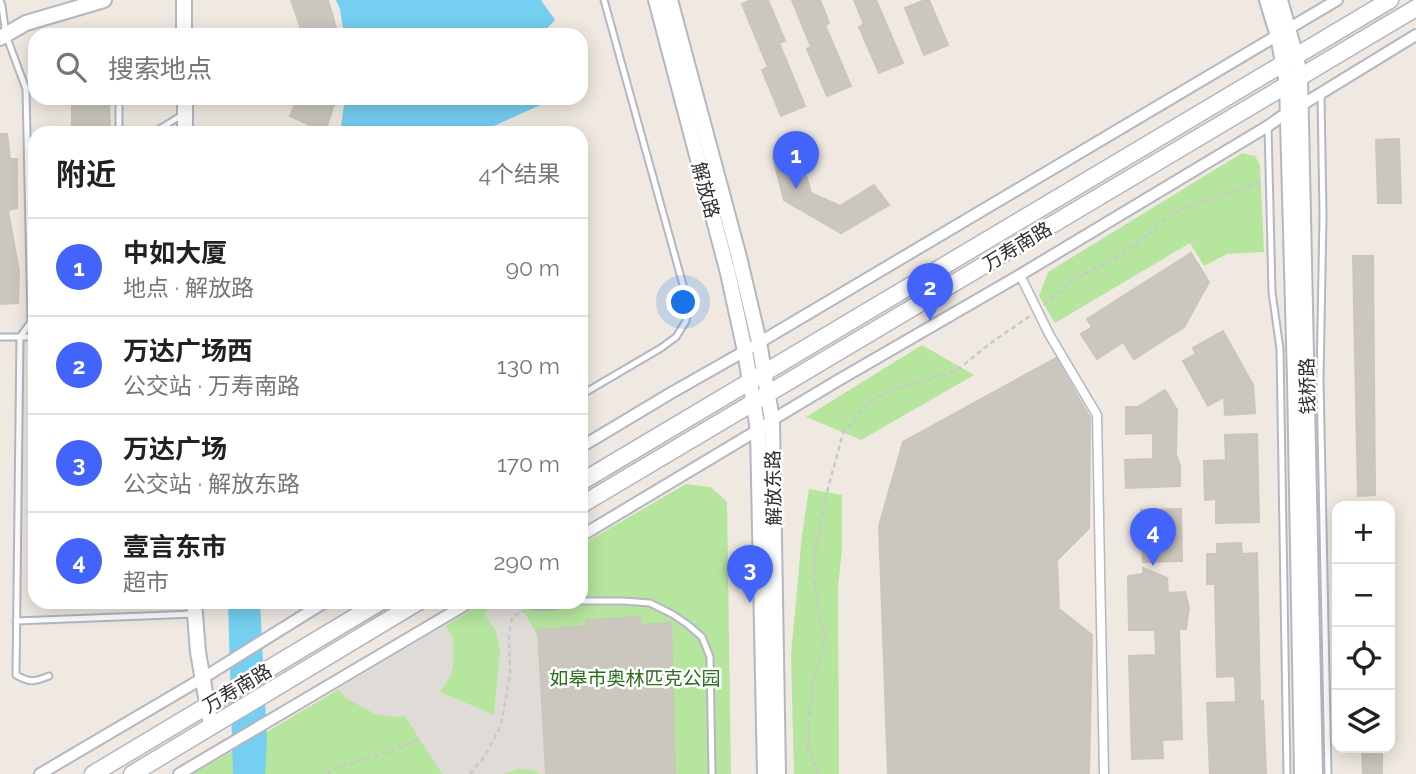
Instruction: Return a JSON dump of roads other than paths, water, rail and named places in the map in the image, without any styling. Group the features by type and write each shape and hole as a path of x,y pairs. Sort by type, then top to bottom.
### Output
{"main road":[{"name":"万寿南路","path":"588,478 1390,0"},
{"name":"万寿南路","path":"588,501 1416,8"},
{"name":"万寿南路","path":"93,774 368,609"},
{"name":"万寿南路","path":"132,774 406,609"}],"street":[{"path":"3,36 26,23 104,0"},
{"path":"184,0 184,28"},
{"name":"解放路","path":"656,0 728,273 749,381"},
{"name":"解放路","path":"670,0 739,257 765,371"},
{"name":"钱桥路","path":"1267,0 1283,32"},
{"name":"钱桥路","path":"1280,0 1283,32 1294,80 1302,774"},
{"path":"588,443 1337,0"},
{"path":"588,532 1416,35"},
{"path":"185,105 185,126"},
{"name":"钱桥路","path":"1294,109 1303,191 1315,774"},
{"path":"1020,275 1037,311 1097,415 1104,774"},
{"name":"解放东路","path":"765,371 772,420 778,774"},
{"name":"解放东路","path":"749,381 758,430 765,774"},
{"path":"194,609 211,726"},
{"path":"40,774 314,609"},
{"path":"179,774 458,609"}],"lane":[{"path":"0,0 3,36 26,89 28,182"},
{"path":"588,391 676,337 686,321 688,303 604,0"},
{"path":"1321,93 1323,216 1320,379 1328,774"},
{"path":"119,105 119,126"},
{"path":"161,126 185,105"},
{"path":"1268,126 1272,292 1280,349 1287,774"},
{"path":"28,326 20,338 16,675 27,681 37,681 49,676"},
{"path":"0,337 28,337"},
{"path":"588,601 650,603 672,614 702,637 710,657 712,774"},
{"path":"16,621 180,609"}],"water":[{"path":"336,0 541,0 555,20 547,28 343,28"},
{"path":"344,105 540,105 494,126 341,126"},
{"path":"228,609 260,609 267,739 265,774 233,774"}],"place":[{"name":"中如大厦","path":"796,189"},
{"name":"万达广场西","path":"930,321"},
{"name":"壹言东市","path":"1153,566"},
{"name":"万达广场","path":"750,603"}],"park label":[{"name":"如皋市奥林匹克公园","path":"635,678"}]}
